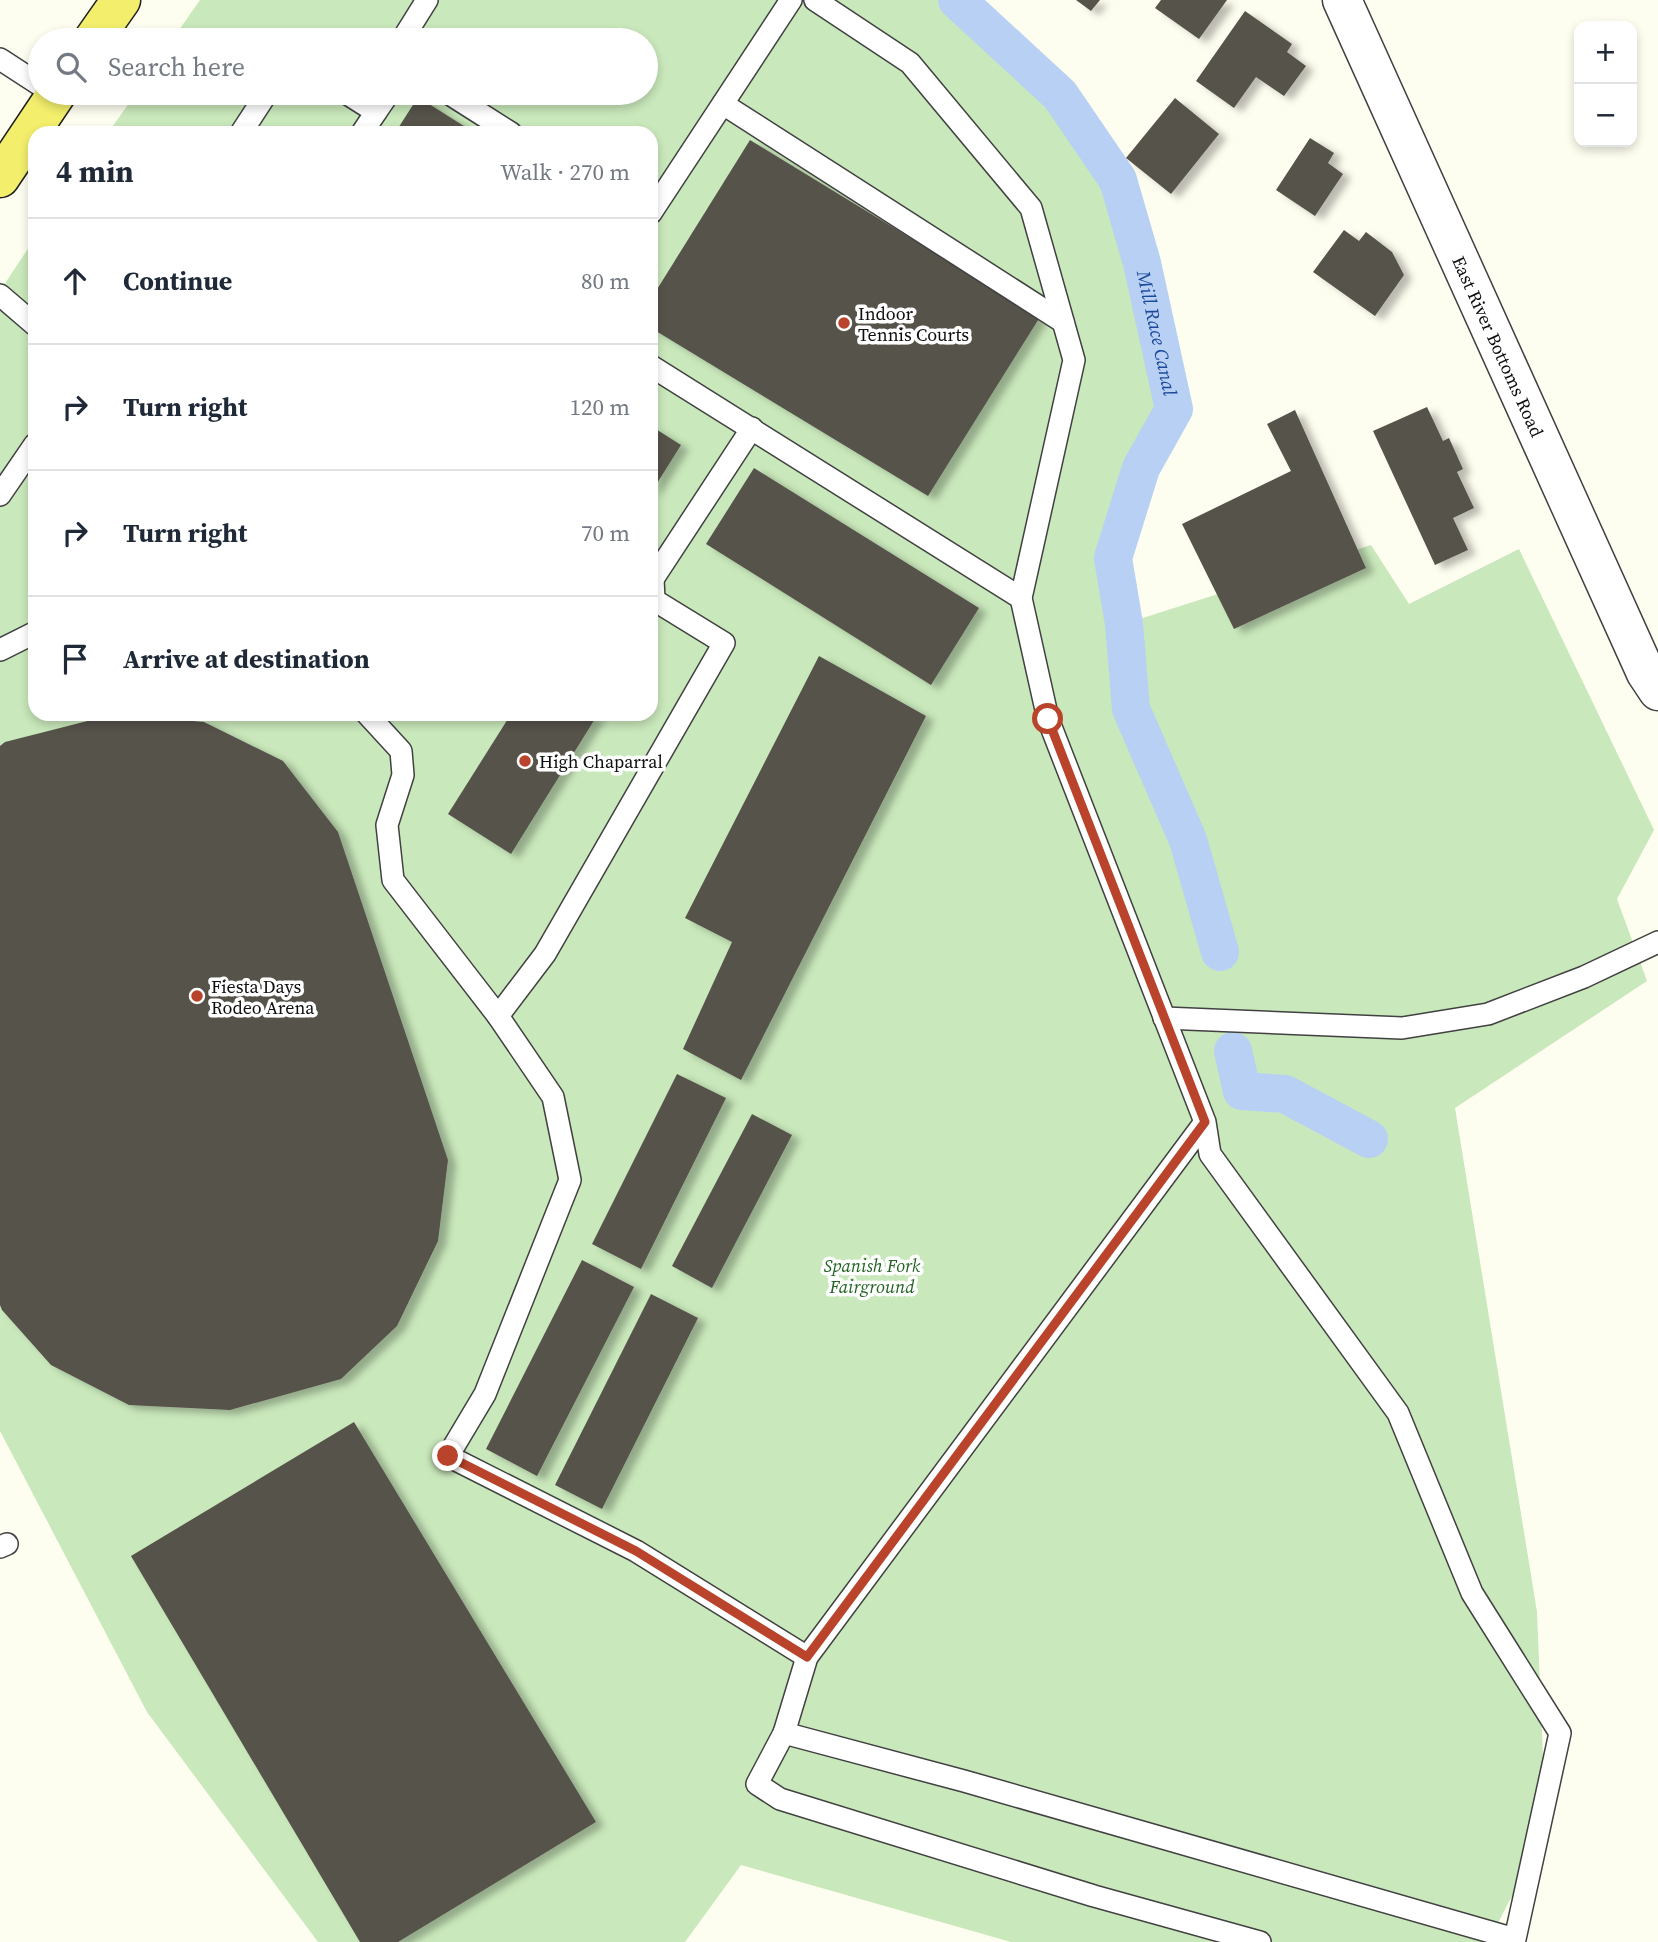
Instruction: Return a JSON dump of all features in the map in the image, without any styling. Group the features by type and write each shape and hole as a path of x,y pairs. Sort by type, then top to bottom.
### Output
{"main road":[{"path":"101,28 121,0"},
{"path":"30,126 43,105"},
{"path":"0,178 28,130"}],"street":[{"name":"East River Bottoms Road","path":"1342,0 1646,673 1658,691"}],"lane":[{"path":"410,28 427,0"},
{"path":"658,202 791,0"},
{"path":"784,1733 964,1781 1515,1939 1560,1733 1472,1593 1398,1413 1210,1154 1205,1122 1048,719 1021,598 1074,360 1031,208 910,64 816,0"},
{"path":"0,59 28,77"},
{"path":"723,104 1063,322"},
{"path":"246,126 259,105"},
{"path":"365,105 376,112"},
{"path":"367,126 381,105"},
{"path":"467,105 500,126"},
{"path":"0,295 28,319"},
{"path":"658,370 1021,598"},
{"path":"658,569 752,428"},
{"path":"0,495 28,454"},
{"path":"498,1016 545,954 724,643 658,602"},
{"path":"0,650 28,636"},
{"path":"373,721 401,751 403,775 387,825 393,880 498,1016 553,1097 570,1180 485,1394 448,1456 636,1551 807,1657"},
{"path":"1164,1018 1402,1028 1488,1014 1584,977 1658,942"},
{"path":"1205,1122 807,1657 784,1733 757,1784 780,1798 1094,1896 1260,1942"}],"green space":[{"name":"Spanish Fork Fairground","path":"200,0 957,0 1060,95 1118,180 1142,263 1174,409 1141,468 1113,558 1124,624 1371,545 1409,604 1519,549 1654,830 1617,899 1647,981 1455,1108 1537,1612 1546,1831 1488,1942 1011,1942 741,1865 685,1942 318,1942 147,1712 0,1431 0,291 28,249 28,721 658,721 658,126 113,126 128,105 658,105 658,28 180,28"}],"building":[{"path":"1076,0 1100,0 1091,11"},
{"path":"1161,0 1227,0 1199,39 1155,8"},
{"path":"1245,11 1292,44 1287,52 1306,66 1284,96 1256,77 1234,108 1196,81"},
{"path":"1175,98 1219,134 1171,194 1126,158"},
{"path":"413,105 431,105 464,126 399,126"},
{"path":"1310,138 1334,153 1328,163 1343,174 1315,216 1276,190"},
{"name":"Indoor Tennis Courts","path":"750,140 1040,317 928,496 658,332 658,288"},
{"path":"1344,230 1359,241 1366,232 1392,252 1404,275 1375,316 1313,272"},
{"path":"1427,407 1443,441 1449,438 1463,469 1457,472 1474,508 1453,518 1468,550 1435,565 1373,431"},
{"path":"1295,410 1366,568 1234,629 1182,524 1291,471 1267,424"},
{"path":"658,430 681,445 658,482"},
{"path":"754,468 979,608 931,685 706,544"},
{"path":"819,656 926,716 741,1080 683,1049 732,942 685,918"},
{"name":"Fiesta Days Rodeo Arena","path":"88,721 204,722 283,761 338,832 448,1160 438,1241 397,1326 341,1379 230,1410 129,1405 51,1365 2,1310 0,746 5,742"},
{"name":"High Chaparral","path":"507,721 594,721 511,854 448,814"},
{"path":"677,1074 726,1098 641,1269 592,1244"},
{"path":"752,1114 792,1135 712,1288 672,1266"},
{"path":"582,1260 634,1287 537,1476 486,1449"},
{"path":"651,1294 698,1318 602,1509 555,1485"},
{"path":"354,1422 596,1822 398,1942 360,1942 131,1556"}],"waterway":[{"name":"Mill Race Canal","path":"957,0 1060,95 1118,180 1142,263 1174,409 1141,468 1113,558 1124,624 1131,709 1188,840 1220,952"},
{"path":"1233,1051 1242,1091 1285,1094 1369,1139"}],"place":[{"name":"Indoor Tennis Courts","path":"844,323"},
{"name":"High Chaparral","path":"525,761"},
{"name":"Fiesta Days Rodeo Arena","path":"197,996"}],"route":[{"path":"448,1456 636,1551 807,1657 1205,1122 1048,719"}]}
